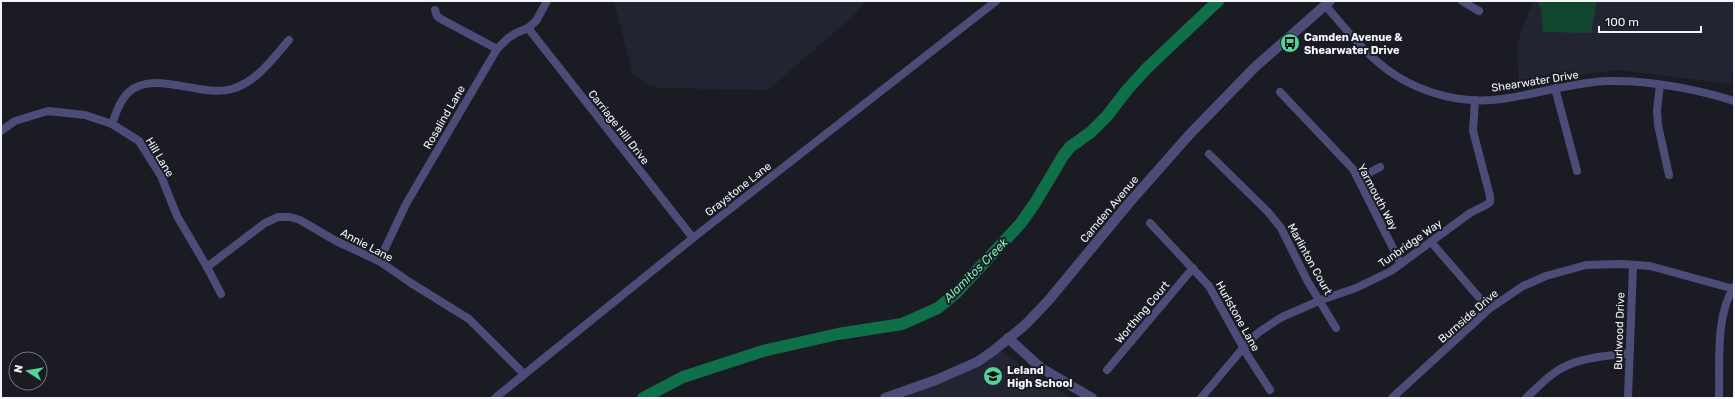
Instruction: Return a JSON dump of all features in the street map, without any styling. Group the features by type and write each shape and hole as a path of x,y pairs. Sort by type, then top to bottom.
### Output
{"street":[{"name":"Rosalind Lane","path":"379,262 406,204 497,49 516,32 528,28 536,21 547,1"},
{"name":"Graystone Lane","path":"495,398 693,238 996,1"},
{"path":"1462,1 1479,11"},
{"name":"Shearwater Drive","path":"1327,3 1371,55 1394,74 1422,89 1439,95 1475,100 1503,99 1555,88 1610,81 1660,85 1697,91 1734,101"},
{"name":"Camden Avenue","path":"885,398 957,371 986,356 1008,338 1048,301 1128,203 1189,135 1255,68 1327,3"},
{"path":"435,10 437,16 441,19 497,49"},
{"name":"Carriage Hill Drive","path":"528,28 693,238"},
{"path":"112,124 122,100 129,91 140,84 156,83 210,91 233,88 246,82 264,70 289,40"},
{"path":"1660,85 1657,110 1658,125 1668,175"},
{"path":"1555,88 1577,172"},
{"name":"Yarmouth Way","path":"1280,92 1353,170 1401,264"},
{"name":"Tunbridge Way","path":"1201,398 1243,348 1259,332 1282,316 1376,279 1401,264 1470,213 1490,202 1490,196 1473,131 1475,100"},
{"name":"Hill Lane","path":"1,131 15,121 48,111 85,115 112,124 139,140 161,176 177,216 208,267 221,294"},
{"name":"Marlinton Court","path":"1209,154 1268,212 1281,228 1291,245 1308,282 1321,300 1336,328"},
{"path":"1358,178 1380,166"},
{"name":"Annie Lane","path":"208,267 265,223 278,217 290,217 300,220 336,241 379,262 469,319 524,374"},
{"name":"Hurlstone Lane","path":"1150,223 1209,286 1243,348 1270,390"},
{"path":"1431,242 1489,309"},
{"name":"Burnside Drive","path":"1392,398 1489,309 1523,286 1546,276 1586,265 1633,264 1650,266 1734,288"},
{"name":"Burlwood Drive","path":"1628,398 1633,264"},
{"name":"Worthing Court","path":"1107,370 1193,268"},
{"path":"1719,398 1723,316 1728,296 1734,288"},
{"path":"1008,338 1041,368 1092,398"},
{"path":"1526,398 1554,373 1567,365 1594,358 1629,353"}],"shaded area":[{"path":"614,1 865,1 854,15 768,90 660,88 650,86 633,75"},
{"path":"1533,1 1734,1 1734,64 1730,84 1617,70 1519,82 1517,44"},
{"name":"Leland High School","path":"1003,351 1037,378 1072,398 891,398"}],"green space":[{"path":"1538,1 1597,1 1591,33 1543,32 1541,9"}],"waterway":[{"name":"Alamitos Creek","path":"643,398 683,377 763,351 838,334 902,324 938,308 956,293 1021,223 1070,147 1091,132 1107,116 1127,90 1147,68 1218,1"}],"place":[{"name":"Camden Avenue & Shearwater Drive","path":"1290,43"},
{"name":"Leland High School","path":"993,376"}]}
